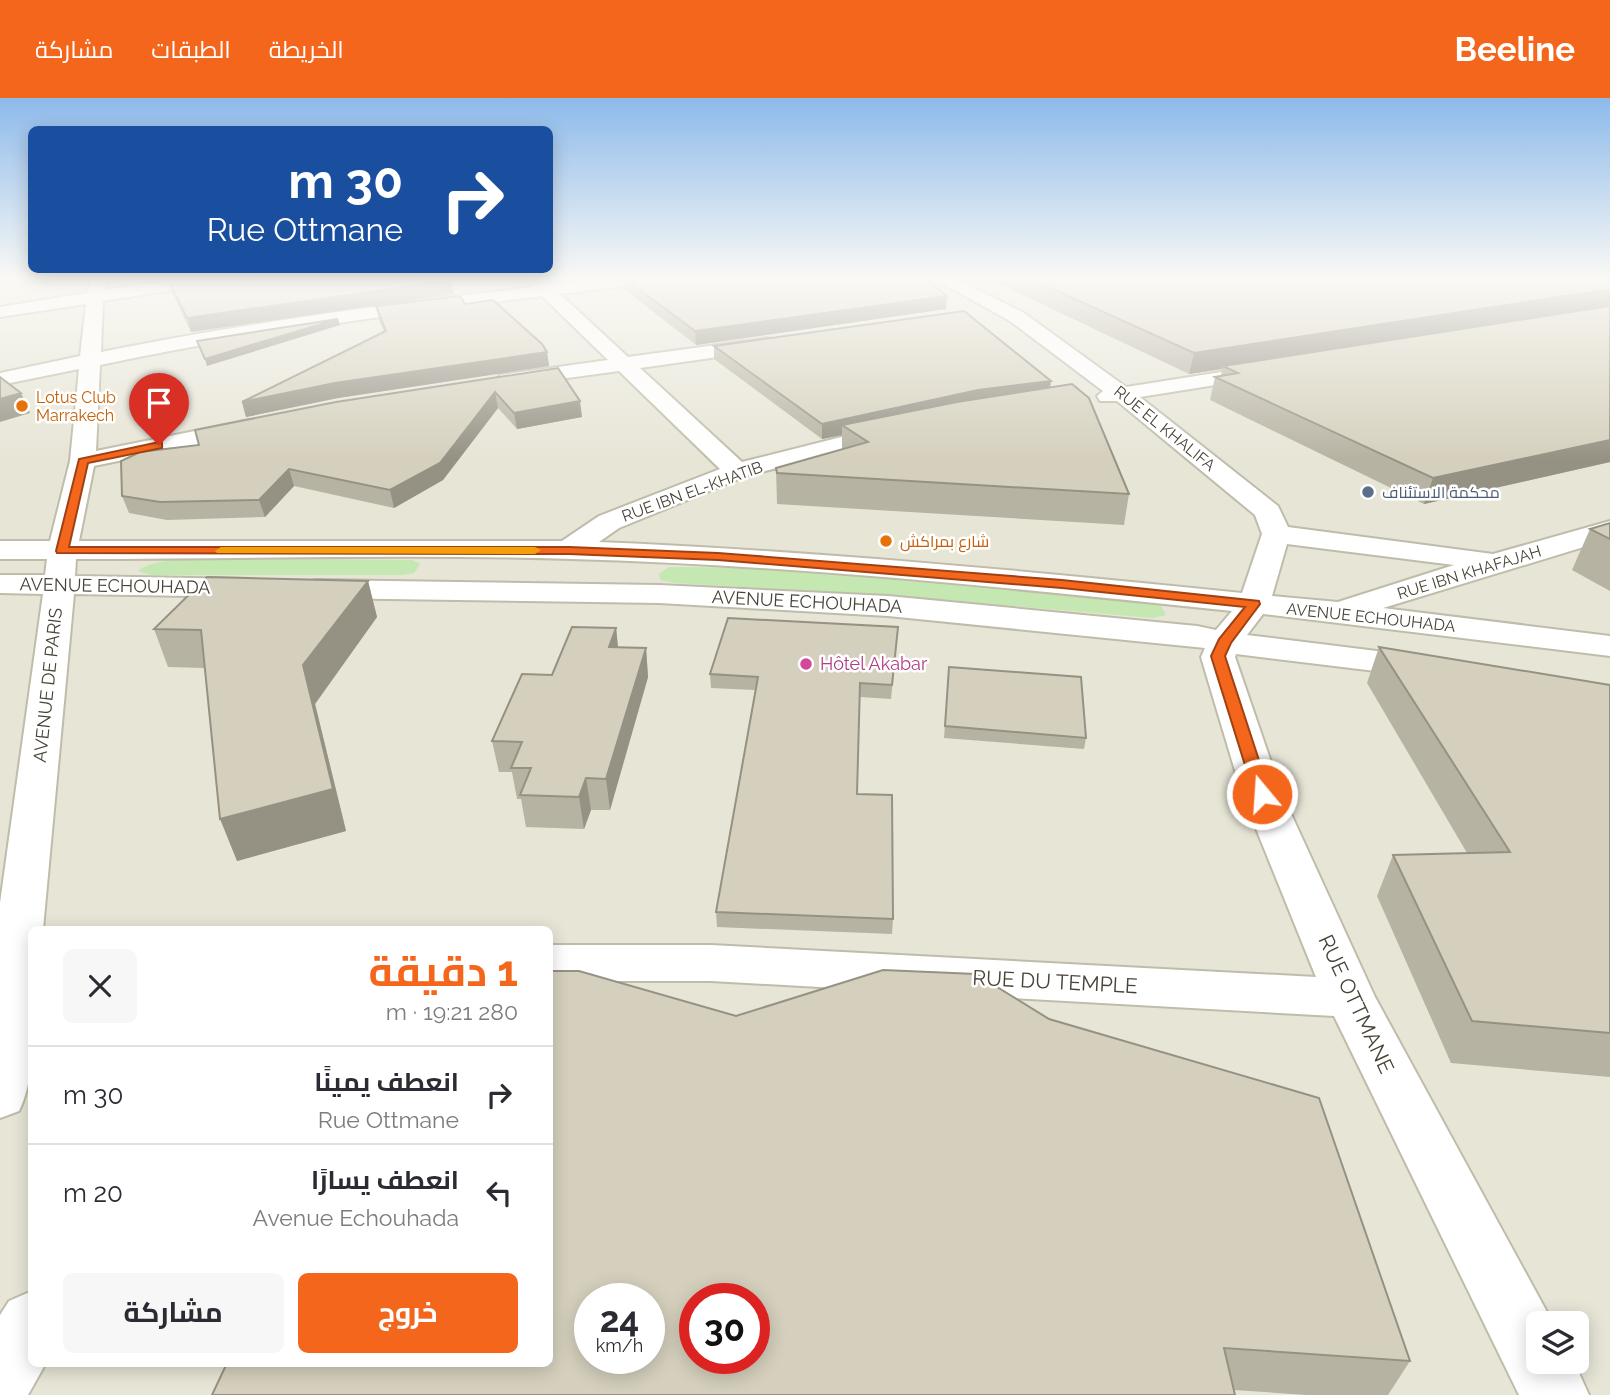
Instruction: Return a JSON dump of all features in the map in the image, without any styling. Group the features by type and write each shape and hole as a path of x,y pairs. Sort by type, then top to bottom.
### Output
{"street":[{"name":"AVENUE DE PARIS","path":"0,1095 13,1031 58,585 62,551 83,461 93,338"},
{"path":"0,379 210,338"},
{"path":"595,338 737,471"},
{"name":"RUE EL KHALIFA","path":"1045,338 1122,394 1268,512 1276,534"},
{"path":"487,384 783,342"},
{"path":"1083,399 1290,367"},
{"path":"83,461 273,422"},
{"name":"RUE IBN EL-KHATIB","path":"569,550 609,522 737,471 916,427"},
{"name":"RUE IBN KHAFAJAH","path":"1340,611 1496,562 1610,530"},
{"path":"1239,623 1276,534 1496,562"},
{"name":"AVENUE ECHOUHADA","path":"0,550 569,550 718,556 1062,584 1239,623 1303,652 1450,670"},
{"name":"AVENUE ECHOUHADA","path":"0,584 659,594 888,606 1197,636 1239,623 1340,611 1610,646"},
{"path":"1303,652 1340,611"},
{"name":"RUE OTTMANE","path":"1239,623 1218,656 1262,794 1350,998 1555,1395"},
{"name":"RUE DU TEMPLE","path":"553,963 711,963 1350,998"},
{"path":"0,1377 28,1331"}],"shaded area":[{"path":"0,338 1610,338 1610,1395 0,1395"}],"green space":[{"path":"181,559 412,560 420,564 414,573 402,575 151,575 138,571 148,565"},
{"path":"669,567 818,572 1064,592 1161,606 1166,615 1152,618 909,597 660,580 659,574"}],"building":[{"path":"219,338 276,338 205,359 197,341"},
{"path":"373,338 535,338 547,352 335,383 242,402"},
{"path":"775,338 997,338 1051,381 978,390 822,424 714,346"},
{"path":"1160,338 1295,338 1194,353"},
{"path":"1407,338 1610,338 1610,440 1433,478 1215,377 1238,373 1223,366"},
{"path":"558,368 580,401 514,413 495,392 440,463 390,490 289,469 259,500 160,502 122,496 121,461 140,452 199,445 195,430 336,402"},
{"path":"0,377 21,393 0,399"},
{"path":"1072,384 1089,398 1129,494 777,473 776,468 868,442 842,425 957,402"},
{"path":"1610,523 1610,539 1590,529"},
{"path":"207,577 368,581 303,665 333,789 220,819 201,630 154,629"},
{"path":"728,618 898,627 892,685 860,683 857,794 892,795 893,919 716,912 758,677 710,674"},
{"path":"572,627 616,628 609,647 646,648 606,779 586,778 579,797 520,795 531,768 511,768 522,742 492,741 522,674 552,675"},
{"path":"1379,647 1610,685 1610,1033 1472,1021 1393,855 1510,852"},
{"path":"949,667 1081,677 1086,738 945,726"},
{"path":"883,970 976,974 1049,1019 1319,1098 1410,1361 1224,1348 1235,1395 212,1395 225,1367 553,1367 553,971 579,971 736,1016"}],"slow traffic":[{"path":"221,551 535,550"}],"place":[{"name":"Lotus Club Marrakech","path":"22,406"},
{"name":"محكمة الاستئناف","path":"1368,492"},
{"name":"شارع بمراكش","path":"886,541"},
{"name":"Hôtel Akabar","path":"806,664"}],"route":[{"path":"159,445 83,461 62,551 569,550 718,556 1062,584 1254,604 1224,642 1218,656 1262,794"}]}
